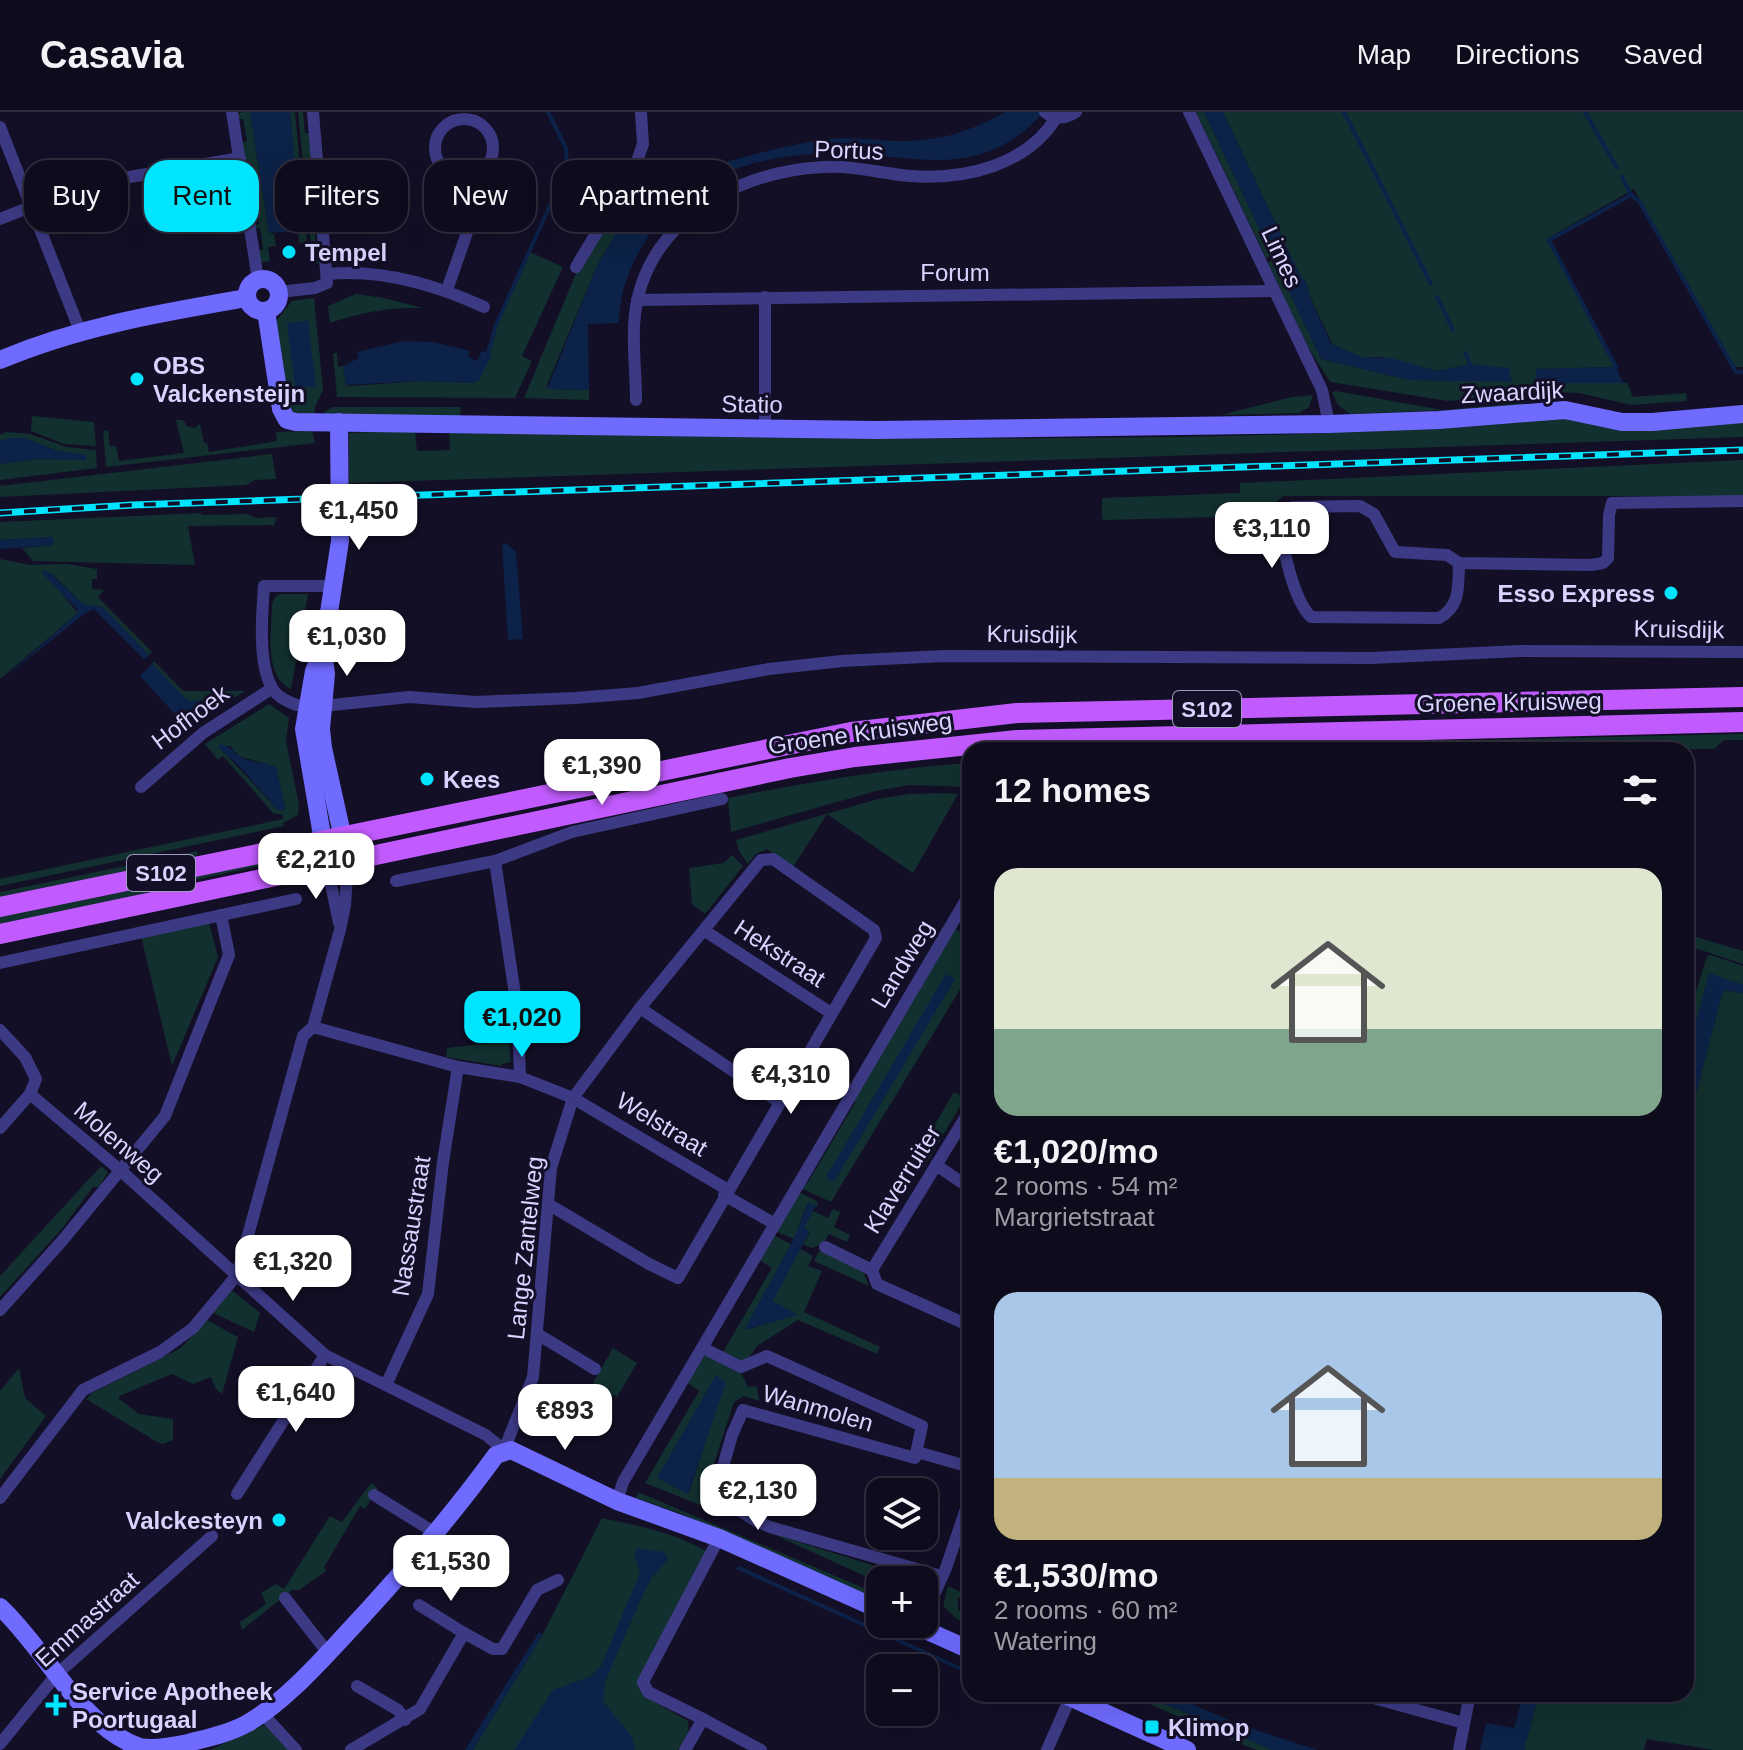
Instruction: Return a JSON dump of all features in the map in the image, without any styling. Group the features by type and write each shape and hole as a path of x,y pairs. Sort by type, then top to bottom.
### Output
{"main road":[{"name":"Groene Kruisweg","path":"0,907 851,732 930,721 1017,713 1743,697"},
{"name":"Groene Kruisweg","path":"993,742 1743,722"},
{"name":"Groene Kruisweg","path":"0,934 790,768 962,745"}],"street":[{"path":"232,112 258,280"},
{"path":"279,292 327,283 313,112"},
{"path":"576,267 634,170 643,144 641,112"},
{"path":"1049,115 1076,112"},
{"name":"Limes","path":"1189,112 1322,390 1329,424"},
{"name":"Portus","path":"636,400 637,300 642,280 662,246 697,209 729,190 763,177 804,170 842,167 914,176 964,174 997,165 1023,152 1047,133 1049,115"},
{"path":"438,160 435,147 448,117 482,125 492,139 491,160"},
{"path":"0,127 24,188"},
{"path":"128,177 240,158"},
{"path":"0,219 24,209"},
{"path":"41,232 80,331"},
{"path":"447,290 467,232"},
{"path":"328,274 387,276 447,290 484,307"},
{"path":"258,280 271,282 279,292 276,304 266,311 255,310 247,298 249,287 258,280"},
{"name":"Forum","path":"637,300 1274,291"},
{"path":"765,297 765,427"},
{"path":"0,360 80,331 145,314 247,298"},
{"name":"Statio","path":"266,311 281,409 287,420 877,430 1329,424"},
{"name":"Zwaardijk","path":"1329,424 1439,420 1565,410 1622,422 1743,414"},
{"path":"0,1498 83,1390 160,1352 193,1328 237,1275 303,1036 313,1027 345,905 348,861 323,748 314,671 323,651 341,513 339,422"},
{"path":"1459,563 1457,601 1449,613 1439,618 1311,617 1302,607 1280,523 1293,507 1360,506 1374,514 1395,552 1447,555 1459,563 1603,563 1608,558 1612,503 1743,501"},
{"path":"316,706 299,706 271,689 266,672 264,586 333,586"},
{"name":"Kruisdijk","path":"316,706 409,697 476,702 638,693 769,669 842,661 944,656 1371,658 1520,651 1743,652"},
{"name":"Hofhoek","path":"141,787 203,733 271,689"},
{"path":"316,706 304,742 340,930"},
{"path":"396,881 495,861 572,832 722,799"},
{"name":"Lange Zantelweg","path":"504,1450 533,1377 551,1168 573,1098 640,1008 761,860 773,859 874,930 876,938 831,1013"},
{"path":"495,861 518,1015 520,1077"},
{"path":"0,963 296,899"},
{"name":"Landweg","path":"617,1501 623,1482 962,907"},
{"path":"0,1310 62,1241 165,1116 229,955 221,915"},
{"name":"Hekstraat","path":"705,931 831,1013"},
{"path":"640,1008 779,1102"},
{"path":"548,1204 678,1278 831,1013"},
{"name":"Welstraat","path":"313,1027 458,1067 520,1077 573,1098 726,1192"},
{"path":"0,1030 25,1057 36,1079 30,1094 0,1128"},
{"name":"Nassaustraat","path":"386,1385 428,1294 443,1162 458,1067"},
{"name":"Molenweg","path":"30,1094 120,1170 325,1355 486,1435 504,1450"},
{"name":"Klaverruiter","path":"872,1270 962,1123"},
{"path":"936,1165 962,1183"},
{"path":"726,1192 775,1224"},
{"path":"825,1247 872,1270 877,1284 962,1322"},
{"path":"539,1335 595,1369"},
{"name":"Wanmolen","path":"703,1348 741,1367 767,1356 922,1426 915,1458 743,1410 732,1435 715,1495 770,1527 941,1576"},
{"path":"237,1494 325,1355"},
{"path":"0,1607 20,1626 95,1717 120,1736 142,1747 169,1748 210,1738 245,1724 262,1713 328,1653 437,1534 496,1455 504,1450 511,1450 617,1501 719,1538 866,1604"},
{"name":"Wanmolen","path":"917,1452 962,1465"},
{"path":"374,1495 437,1534"},
{"name":"Emmastraat","path":"0,1744 4,1729 57,1674 212,1536"},
{"path":"938,1582 962,1536"},
{"path":"719,1538 643,1682 648,1692 761,1750"},
{"path":"419,1605 493,1649 502,1649 537,1590 558,1580"},
{"path":"285,1598 328,1653"},
{"path":"351,1750 420,1709 464,1633"},
{"path":"938,1633 962,1646"},
{"path":"357,1686 398,1710 405,1720"},
{"path":"1047,1750 1065,1702"},
{"path":"1080,1702 1187,1750"},
{"path":"1388,1702 1464,1723"},
{"path":"1459,1750 1468,1702"},
{"path":"262,1713 296,1750"},
{"path":"685,1750 703,1719"}],"green space":[{"path":"250,112 258,160 245,160 242,143 247,141 243,119 239,119 238,114"},
{"path":"290,112 295,112 299,160 295,160"},
{"path":"298,112 303,112 305,133 310,133 313,160 303,160"},
{"path":"1196,112 1204,112 1272,255 1266,258"},
{"path":"1223,112 1743,112 1743,367 1735,367 1634,189 1548,238 1616,367 1536,369 1536,382 1627,383 1633,397 1686,393 1687,401 1631,405 1579,393 1548,392 1448,401 1330,382 1308,347 1268,263 1274,259 1321,359 1409,380 1512,381 1470,364 1438,371 1381,357 1363,358 1332,343 1307,284"},
{"path":"259,169 269,233 274,234 276,246 268,247 270,261 261,263"},
{"path":"298,232 306,232 307,242 299,243"},
{"path":"310,232 315,232 316,245 321,245 322,263 313,264"},
{"path":"600,232 617,232 597,266 547,385 548,389 589,390 589,400 524,398 577,271"},
{"path":"530,252 563,267 522,356 532,361 515,398 337,397 333,353 337,353 338,367 343,366 346,385 350,386 421,381 474,383 491,354 488,353 496,325"},
{"path":"356,294 423,308 376,311 330,323 328,306"},
{"path":"314,298 323,390 314,416 290,414 275,322 292,301"},
{"path":"1332,392 1443,410 1522,403 1523,407 1350,414 1338,405"},
{"path":"1313,395 1309,407 1299,413 1221,415 1292,397"},
{"path":"333,407 461,407 460,416 323,415"},
{"path":"32,416 94,422 96,446 64,444 31,431"},
{"path":"1556,416 1743,423 1743,437 349,483 349,433 415,430 417,451 450,450 449,430 917,439 1133,438 1375,431"},
{"path":"176,420 183,420 187,426 194,428 200,424 209,452 277,441 276,432 312,431 315,443 106,467 103,431 108,430 110,446 116,446 119,461 184,453"},
{"path":"6,432 30,434 67,447 96,450 97,468 0,480 0,464 38,459 86,460 86,455 57,451 24,438 0,441 0,435"},
{"path":"272,454 276,479 255,480 246,485 0,497 0,486"},
{"path":"1743,460 1743,496 1283,496 1261,516 1103,520 1102,517 1102,498 1240,493 1240,483"},
{"path":"201,513 277,517 274,525 188,526 195,565 33,561 22,548 53,545 53,537 0,540 0,522"},
{"path":"0,559 30,565 67,564 97,569 97,579 92,579 92,589 104,590 98,597 152,652 149,655 102,607 83,604 52,574 43,571 78,613 0,679"},
{"path":"280,594 308,594 291,689 276,674 271,652 272,605"},
{"path":"154,661 183,691 245,691 198,721 188,701 152,664"},
{"path":"269,704 289,718 286,741 299,805 298,815 283,823 284,826 0,886 0,879 283,819 283,815 273,813 223,756 218,760 205,744","holes":["218,746 230,746 239,756 276,767 285,809 277,809"]},
{"path":"1743,734 1743,740 1724,740 1714,749 1694,749 1694,742 1390,742"},
{"path":"962,764 962,787 909,785 876,791 731,832 728,798 908,769"},
{"path":"958,794 913,873 827,814 793,867 767,849 756,854 748,864 736,840 878,799"},
{"path":"197,851 198,855 140,872 0,901 0,892"},
{"path":"732,855 743,866 705,914 692,904 689,868 724,863"},
{"path":"275,858 276,862 164,887 117,902 0,927 0,915"},
{"path":"209,923 218,957 172,1066 141,936"},
{"path":"954,928 962,930 962,986 831,1202 801,1188 808,1182 855,1103 853,1097 863,1086","holes":["954,980 834,1181 826,1177"]},
{"path":"1694,936 1743,951 1743,964 1694,948"},
{"path":"1707,956 1743,966 1743,985 1709,974 1694,1029 1694,998"},
{"path":"1723,990 1743,993 1743,1750 1714,1750 1647,1739 1644,1750 1524,1750 1537,1702 1694,1702 1694,1101"},
{"path":"509,1041 511,1062 501,1066 446,1057 447,1048"},
{"path":"954,1092 962,1096 962,1103 927,1162 916,1156"},
{"path":"101,1166 108,1172 99,1187 93,1187 61,1230 0,1297 0,1276"},
{"path":"798,1192 817,1201 818,1206 807,1204 794,1239 775,1231"},
{"path":"833,1209 840,1212 834,1227 850,1235 847,1242 829,1234 823,1244 811,1248 803,1244 810,1232 803,1228 813,1211 828,1218"},
{"path":"775,1236 791,1244 745,1330 796,1315 772,1301 800,1249 813,1256 808,1266 822,1271 804,1312 880,1347 877,1354 798,1320 757,1346 745,1362 723,1352 772,1268 759,1260 767,1243 771,1244"},
{"path":"819,1251 863,1271 869,1286 814,1261"},
{"path":"232,1290 260,1313 254,1332 213,1313"},
{"path":"207,1320 238,1337 222,1394 211,1377 193,1384 172,1374 119,1396 139,1414 173,1419 173,1440 163,1444 157,1442 86,1399 92,1393 181,1348"},
{"path":"613,1348 637,1363 617,1397 593,1383"},
{"path":"705,1355 741,1373 748,1387 757,1386 759,1401 744,1396 734,1402 706,1488 710,1491 705,1507 645,1483 699,1391 688,1383","holes":["725,1382 689,1493 658,1478"]},
{"path":"19,1368 25,1398 46,1416 0,1479 0,1391"},
{"path":"371,1483 378,1488 365,1509 360,1506 324,1567 326,1571 299,1590 292,1590 242,1630 240,1622 266,1604 261,1593 276,1584 284,1589 330,1516 342,1522"},
{"path":"638,1492 866,1589 866,1596 682,1514 636,1498"},
{"path":"602,1518 668,1534 706,1551 639,1679 653,1701 688,1721 689,1731 678,1750 473,1750 543,1634"},
{"path":"773,1534 875,1566 866,1566 866,1577"},
{"path":"948,1586 962,1593 962,1599 958,1597 958,1610 962,1612 962,1621 957,1619 943,1606"},
{"path":"1145,1702 1160,1702 1273,1750 1257,1750"},
{"path":"268,1723 292,1750 210,1750"}],"water":[{"path":"250,112 290,112 295,160 275,160 275,232 284,232 269,233"},
{"path":"1005,112 1044,112 1021,133 999,147 977,155 931,160 852,154 797,155 737,169 737,160 821,140 910,141 938,138 978,126"},
{"path":"1204,112 1223,112 1307,284 1310,298 1331,343 1363,358 1391,358 1438,371 1470,364 1509,368 1512,382 1409,380 1321,359"},
{"path":"617,232 651,232 629,273 619,323 588,324 589,390 547,389 597,266"},
{"path":"308,320 316,387 295,387 287,324"},
{"path":"404,341 433,342 470,351 468,357 477,361 482,351 492,354 479,380 474,383 421,381 346,385 343,366 359,358 357,352"},
{"path":"1616,367 1622,381 1627,383 1536,383 1536,369"},
{"path":"24,438 57,451 87,455 86,460 38,459 0,464 0,441"},
{"path":"53,537 54,545 0,549 0,540"},
{"path":"506,543 516,552 523,639 508,640 502,545"},
{"path":"43,570 83,604 102,607 149,655 144,659 94,609 0,681 78,613 42,573"},
{"path":"152,664 188,701 208,700 212,705 195,717 197,720 185,725 140,676"},
{"path":"221,744 243,758 276,767 285,809 277,809 218,747"},
{"path":"1709,973 1743,985 1743,993 1723,990 1694,1101 1694,1029"},
{"path":"946,974 955,979 834,1182 826,1177"},
{"path":"808,1203 816,1205 804,1228 810,1231 773,1301 798,1315 744,1330 794,1239"},
{"path":"716,1375 726,1382 688,1494 657,1478"},
{"path":"636,1548 664,1552 668,1559 644,1592 605,1682 603,1701 632,1737 635,1750 514,1750 553,1690 591,1676 601,1666 640,1573 635,1557"},
{"path":"739,1566 866,1624 866,1628 736,1569"},
{"path":"539,1632 543,1634 473,1750 465,1750"},
{"path":"888,1638 897,1638 933,1654 924,1654"},
{"path":"938,1656 962,1667 962,1671 938,1661"},
{"path":"1160,1702 1187,1702 1241,1725 1317,1750 1273,1750"},
{"path":"1521,1702 1537,1702 1524,1750 1480,1750 1486,1723 1514,1728"}],"waterway":[{"path":"488,353 496,325 567,168 566,148 548,112"},
{"path":"1344,112 1431,284"},
{"path":"1585,112 1617,168"},
{"path":"1616,367 1549,240 1631,195 1622,177"},
{"path":"1631,195 1639,201 1736,372 1743,372"},
{"path":"1437,297 1453,330"},
{"path":"1465,353 1470,364"}],"railway":[{"path":"0,513 132,505 1743,450"}],"place":[{"name":"Tempel","path":"289,252"},
{"name":"OBS Valckensteijn","path":"137,379"},
{"name":"Esso Express","path":"1671,593"},
{"name":"Kees","path":"427,779"},
{"name":"Valckesteyn","path":"279,1520"},
{"name":"Service Apotheek Poortugaal","path":"56,1705"},
{"name":"Klimop","path":"1152,1727"}]}
